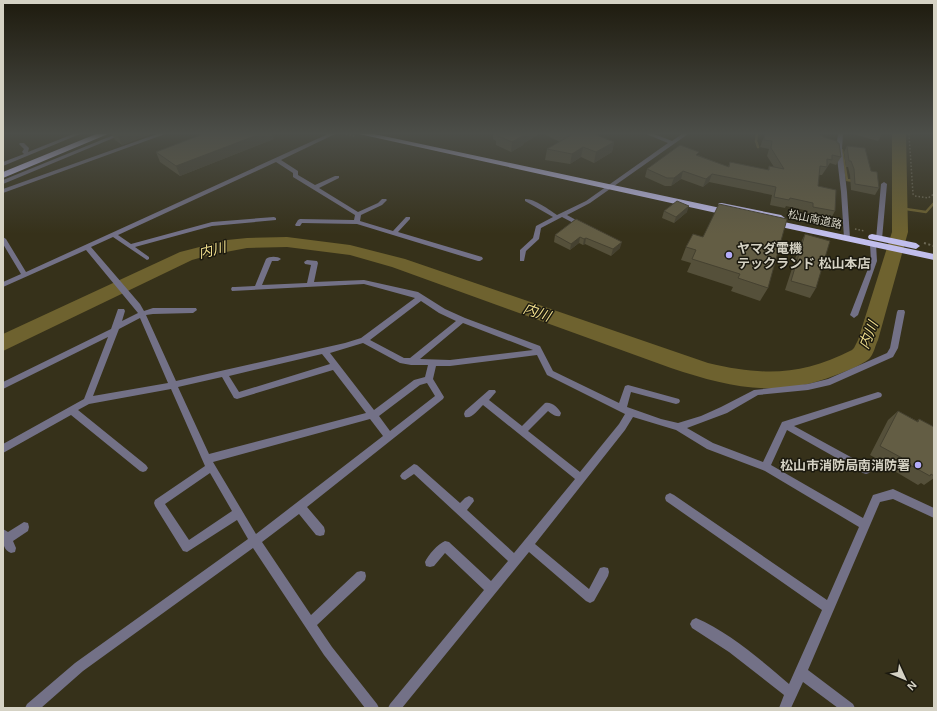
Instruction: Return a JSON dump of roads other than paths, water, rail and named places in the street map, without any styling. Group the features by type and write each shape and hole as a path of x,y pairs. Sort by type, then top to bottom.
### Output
{"highway":[{"path":"3,175 22,167"},
{"name":"松山南道路","path":"525,167 613,185"},
{"name":"松山南道路","path":"534,167 888,244 918,250 934,250"},
{"name":"松山南道路","path":"918,250 934,257"}],"street":[{"path":"3,182 39,167"},
{"path":"3,191 70,167"},
{"path":"3,285 24,274 261,167"},
{"path":"288,167 296,172 295,176 358,214"},
{"path":"522,259 523,250 536,239 538,227 588,202 638,167"},
{"path":"841,167 846,235"},
{"path":"314,188 337,177"},
{"path":"854,315 874,261 884,184"},
{"path":"358,214 380,204 384,200"},
{"path":"527,200 548,211 588,228"},
{"path":"357,222 358,214"},
{"path":"394,233 408,218"},
{"path":"130,246 212,224 274,220"},
{"path":"298,224 300,221 357,222 480,259"},
{"path":"112,234 147,258"},
{"path":"3,239 24,274"},
{"path":"86,246 142,314 209,463 254,540 328,650 373,708"},
{"path":"258,287 269,259 278,259"},
{"path":"307,262 315,263 310,284"},
{"path":"235,289 364,282 415,294 442,311 462,320 537,348 550,373 626,411 678,427 710,446 766,467 865,525"},
{"path":"3,449 87,401 224,374 346,346 364,340 421,297"},
{"path":"3,386 142,314 153,311 193,310"},
{"path":"87,401 121,311"},
{"path":"678,427 724,410 757,392 808,387 830,382 890,355 894,348 901,312"},
{"path":"411,362 462,320"},
{"path":"364,340 403,361 411,362 450,363 539,352"},
{"path":"324,351 389,437"},
{"path":"31,708 79,667 300,506 440,397 429,379 433,363"},
{"path":"224,374 237,396 335,366"},
{"path":"238,513 187,547 159,503 209,463 378,413 417,382 429,379"},
{"path":"394,708 581,478 626,411 628,388 676,401"},
{"path":"468,414 492,392"},
{"path":"766,467 785,425 878,395"},
{"path":"483,400 581,478"},
{"path":"522,431 548,406 557,413"},
{"path":"71,410 143,468"},
{"path":"785,425 866,470"},
{"path":"405,476 414,468 515,561"},
{"path":"785,708 877,498 893,494 934,513"},
{"path":"670,498 829,608"},
{"path":"460,510 469,501"},
{"path":"300,506 320,531"},
{"path":"7,540 24,527"},
{"path":"528,544 590,597 604,572"},
{"path":"430,562 445,546 491,589"},
{"path":"310,624 361,576"},
{"path":"696,624 717,635 792,694"},
{"path":"801,673 849,708"}],"waterway":[{"path":"845,167 847,180 854,181"},
{"name":"内川","path":"3,343 186,256 207,250 247,243 287,242 308,243 350,250 398,263 693,367 723,375 752,380 766,381 794,379 820,373 859,355 863,351 868,340 900,232 899,167"},
{"path":"899,208 926,212 934,203"}],"place":[{"name":"ヤマダ電機 テックランド 松山本店","path":"729,255"},
{"name":"松山市消防局南消防署","path":"918,465"}]}
